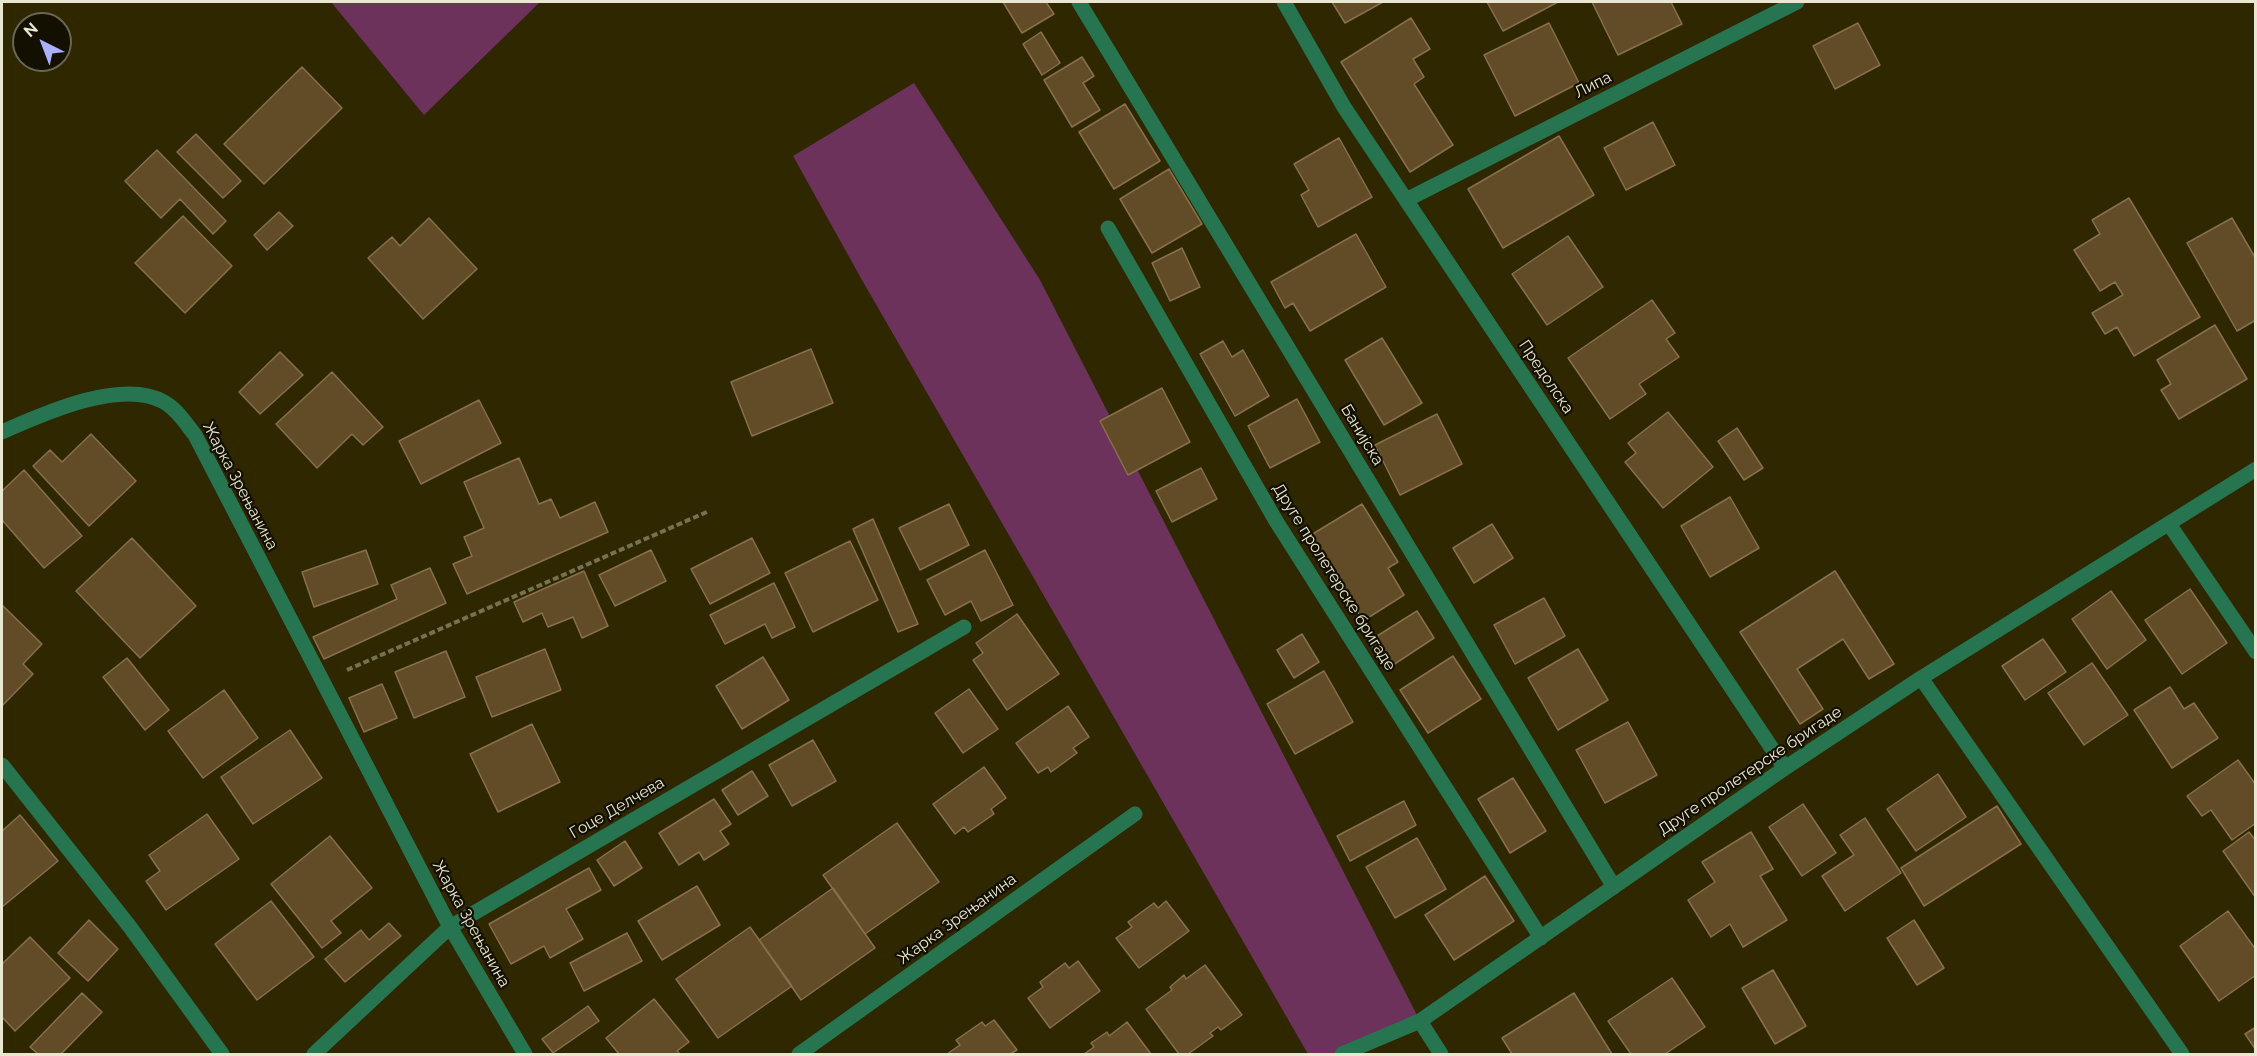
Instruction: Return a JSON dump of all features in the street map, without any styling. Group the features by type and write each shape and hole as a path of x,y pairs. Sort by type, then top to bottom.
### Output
{"street":[{"name":"Банијска","path":"1079,2 1614,887"},
{"name":"Предолска","path":"1284,2 1344,107 1785,768"},
{"name":"Липа","path":"1406,200 1797,2"},
{"name":"Друге пролетерске бригаде","path":"1108,228 1276,521 1541,938"},
{"name":"Жарка Зрењанина","path":"2,432 42,414 109,394 138,395 163,401 195,435 450,927 525,1054"},
{"name":"Друге пролетерске бригаде","path":"1342,1054 1420,1022 1785,768 1921,678 2256,469"},
{"path":"2169,524 2256,652"},
{"name":"Гоце Делчева","path":"314,1054 450,927 964,627"},
{"path":"1921,678 2182,1054"},
{"path":"2,765 130,927 222,1054"},
{"name":"Жарка Зрењанина","path":"799,1054 1135,814"},
{"path":"1420,1022 1441,1054"}],"path":[{"path":"323,681 709,511"}],"shaded area":[{"path":"331,2 540,2 424,115"},
{"path":"914,83 1040,280 1420,1021 1342,1054 1308,1054 862,280 793,156"}],"building":[{"path":"1003,2 1046,2 1054,14 1022,33"},
{"path":"1332,2 1383,2 1345,23"},
{"path":"1487,2 1558,2 1503,31"},
{"path":"1592,2 1671,2 1682,24 1618,55"},
{"path":"1411,18 1430,49 1413,59 1424,77 1414,84 1453,145 1410,172 1341,62"},
{"path":"1549,23 1579,83 1515,116 1484,55"},
{"path":"1858,23 1880,65 1835,89 1813,46"},
{"path":"1041,32 1060,63 1042,75 1023,44"},
{"path":"1082,57 1094,76 1083,83 1100,110 1072,127 1044,80"},
{"path":"302,67 342,108 264,184 224,144"},
{"path":"1125,104 1160,161 1114,189 1079,132"},
{"path":"1653,122 1675,165 1626,190 1604,148"},
{"path":"196,134 241,181 223,198 177,152"},
{"path":"1559,136 1594,195 1503,248 1468,189"},
{"path":"1339,138 1372,197 1318,227 1301,195 1309,190 1294,164"},
{"path":"157,150 226,221 213,234 180,199 161,218 125,181"},
{"path":"1169,169 1202,224 1152,253 1120,199"},
{"path":"2129,198 2200,317 2134,356 2117,327 2105,334 2092,313 2123,295 2115,282 2100,291 2074,250 2100,234 2092,220"},
{"path":"279,212 293,226 267,250 254,235"},
{"path":"183,216 232,266 185,313 135,263"},
{"path":"429,218 477,269 423,319 368,258 392,237 400,246"},
{"path":"2232,218 2256,259 2256,320 2237,331 2187,243"},
{"path":"1356,234 1386,287 1310,331 1293,303 1285,308 1271,282"},
{"path":"1568,236 1603,287 1547,325 1512,274"},
{"path":"1182,248 1200,287 1170,301 1152,263"},
{"path":"1652,300 1675,333 1666,339 1679,357 1639,384 1646,394 1610,419 1568,358"},
{"path":"2215,325 2247,379 2179,419 2161,390 2171,384 2157,360"},
{"path":"1382,338 1422,403 1384,425 1345,360"},
{"path":"1223,341 1232,357 1243,350 1269,396 1235,416 1200,354"},
{"path":"811,349 833,403 752,436 731,382"},
{"path":"280,352 303,375 260,414 239,392"},
{"path":"332,372 383,427 363,445 352,434 317,468 276,424"},
{"path":"1162,388 1190,442 1128,475 1100,421"},
{"path":"1297,399 1320,442 1270,468 1248,426"},
{"path":"479,400 501,443 421,484 399,441"},
{"path":"1668,412 1713,467 1663,508 1625,462 1636,453 1628,443"},
{"path":"1437,414 1462,464 1400,495 1375,445"},
{"path":"1737,428 1763,468 1744,480 1718,441"},
{"path":"91,434 136,481 89,526 33,466 50,450 62,462"},
{"path":"519,458 539,504 551,499 560,518 595,502 608,532 467,594 453,564 472,556 464,537 484,528 464,482"},
{"path":"1201,468 1217,499 1172,522 1156,491"},
{"path":"24,470 82,536 44,568 2,520 2,491"},
{"path":"1730,497 1759,548 1710,577 1681,526"},
{"path":"949,504 969,545 920,570 899,528"},
{"path":"1362,504 1398,562 1388,568 1404,595 1363,621 1311,535"},
{"path":"873,519 918,624 898,632 853,529"},
{"path":"1492,524 1513,558 1474,583 1453,548"},
{"path":"132,538 196,606 140,658 76,591"},
{"path":"752,538 770,573 710,604 691,569"},
{"path":"850,541 878,600 813,632 785,573"},
{"path":"366,550 378,584 314,607 302,572"},
{"path":"651,550 666,581 615,606 599,575"},
{"path":"985,550 1013,605 981,621 971,601 945,615 927,580"},
{"path":"430,568 446,603 324,659 313,637 397,599 391,585"},
{"path":"584,571 608,626 582,638 573,617 548,627 542,613 523,622 514,602"},
{"path":"1835,571 1894,664 1869,679 1843,639 1797,669 1823,709 1800,724 1740,632"},
{"path":"774,583 795,627 772,638 765,624 725,644 710,615"},
{"path":"2190,589 2227,643 2182,674 2145,620"},
{"path":"2111,591 2146,640 2107,669 2072,619"},
{"path":"1544,598 1565,636 1515,664 1494,625"},
{"path":"2,605 42,644 23,664 33,674 2,706"},
{"path":"1417,611 1434,638 1387,669 1369,641"},
{"path":"1017,614 1059,674 1007,710 973,660 983,653 976,643"},
{"path":"1302,634 1319,662 1294,678 1277,650"},
{"path":"2043,639 2066,672 2025,700 2002,666"},
{"path":"545,649 561,690 492,717 476,677"},
{"path":"1578,649 1608,700 1558,730 1528,678"},
{"path":"446,651 465,697 414,718 395,672"},
{"path":"1453,656 1481,699 1428,733 1400,690"},
{"path":"763,657 789,700 742,729 716,686"},
{"path":"127,658 169,710 145,730 103,677"},
{"path":"2092,663 2128,715 2084,745 2048,693"},
{"path":"1324,671 1353,722 1295,754 1267,704"},
{"path":"382,684 397,718 364,732 349,698"},
{"path":"2170,687 2184,709 2194,703 2218,738 2172,768 2134,710"},
{"path":"969,689 998,729 963,753 935,713"},
{"path":"224,690 258,738 203,778 168,731"},
{"path":"1068,706 1089,737 1073,748 1077,753 1051,772 1048,767 1038,773 1016,743"},
{"path":"1628,722 1657,775 1605,803 1576,750"},
{"path":"532,724 560,782 498,812 470,754"},
{"path":"290,730 322,778 253,824 221,777"},
{"path":"813,740 836,781 792,806 769,765"},
{"path":"2238,760 2256,785 2256,823 2232,840 2211,810 2202,816 2187,796"},
{"path":"984,767 1006,798 991,809 994,814 968,832 964,827 955,834 933,804"},
{"path":"752,771 768,796 738,815 722,790"},
{"path":"1938,774 1966,817 1916,851 1887,809"},
{"path":"1513,778 1546,831 1510,853 1478,799"},
{"path":"714,799 731,824 720,831 729,844 704,860 699,852 679,865 659,833"},
{"path":"1404,801 1416,825 1350,861 1337,836"},
{"path":"1803,804 1836,853 1802,876 1769,827"},
{"path":"1997,806 2021,844 1924,906 1901,868"},
{"path":"207,814 239,859 166,910 146,881 160,871 149,855"},
{"path":"20,815 58,861 2,907 2,831"},
{"path":"1865,818 1901,873 1845,911 1822,876 1854,855 1840,835"},
{"path":"897,823 939,882 865,934 823,875"},
{"path":"1751,832 1773,869 1760,876 1787,920 1743,947 1730,924 1711,937 1688,900 1715,882 1702,862"},
{"path":"2249,832 2256,841 2256,898 2223,851"},
{"path":"330,836 372,888 331,921 341,933 322,948 271,884"},
{"path":"1417,838 1446,889 1395,918 1366,867"},
{"path":"625,841 642,868 614,886 597,860"},
{"path":"589,868 601,890 566,909 583,939 550,958 544,946 511,964 489,924"},
{"path":"1485,876 1514,921 1454,960 1425,915"},
{"path":"697,886 720,925 662,960 638,921"},
{"path":"833,888 875,948 801,1000 759,940"},
{"path":"271,901 314,957 257,1000 215,944"},
{"path":"1166,901 1189,931 1139,968 1116,938 1132,927 1128,922 1154,903 1158,908"},
{"path":"2228,911 2256,950 2256,975 2219,1001 2180,946"},
{"path":"89,920 118,949 88,981 58,953"},
{"path":"1914,920 1944,968 1917,985 1887,938"},
{"path":"389,923 401,936 345,982 325,959 361,930 369,940"},
{"path":"750,927 792,986 718,1038 676,979"},
{"path":"627,933 642,961 584,991 570,963"},
{"path":"30,937 70,978 15,1031 2,1017 2,964"},
{"path":"1078,961 1100,991 1050,1028 1028,998 1043,987 1040,982 1065,963 1069,968"},
{"path":"1205,965 1242,1015 1221,1030 1218,1027 1210,1033 1213,1036 1188,1054 1179,1054 1146,1009 1172,990 1170,987 1184,975 1186,979"},
{"path":"1773,970 1806,1026 1775,1044 1742,988"},
{"path":"1672,978 1705,1027 1665,1054 1631,1054 1608,1021"},
{"path":"82,993 102,1012 61,1054 38,1054 30,1047"},
{"path":"1574,993 1612,1054 1512,1054 1502,1038"},
{"path":"654,999 689,1042 677,1051 680,1054 619,1054 606,1038"},
{"path":"588,1006 599,1021 553,1053 542,1039"},
{"path":"994,1020 1017,1050 1010,1054 947,1054 960,1045 956,1040 982,1022 985,1026"},
{"path":"1127,1022 1151,1054 1084,1054 1094,1047 1091,1043 1107,1032 1109,1036"},
{"path":"2256,1027 2256,1050 2245,1034"}]}
